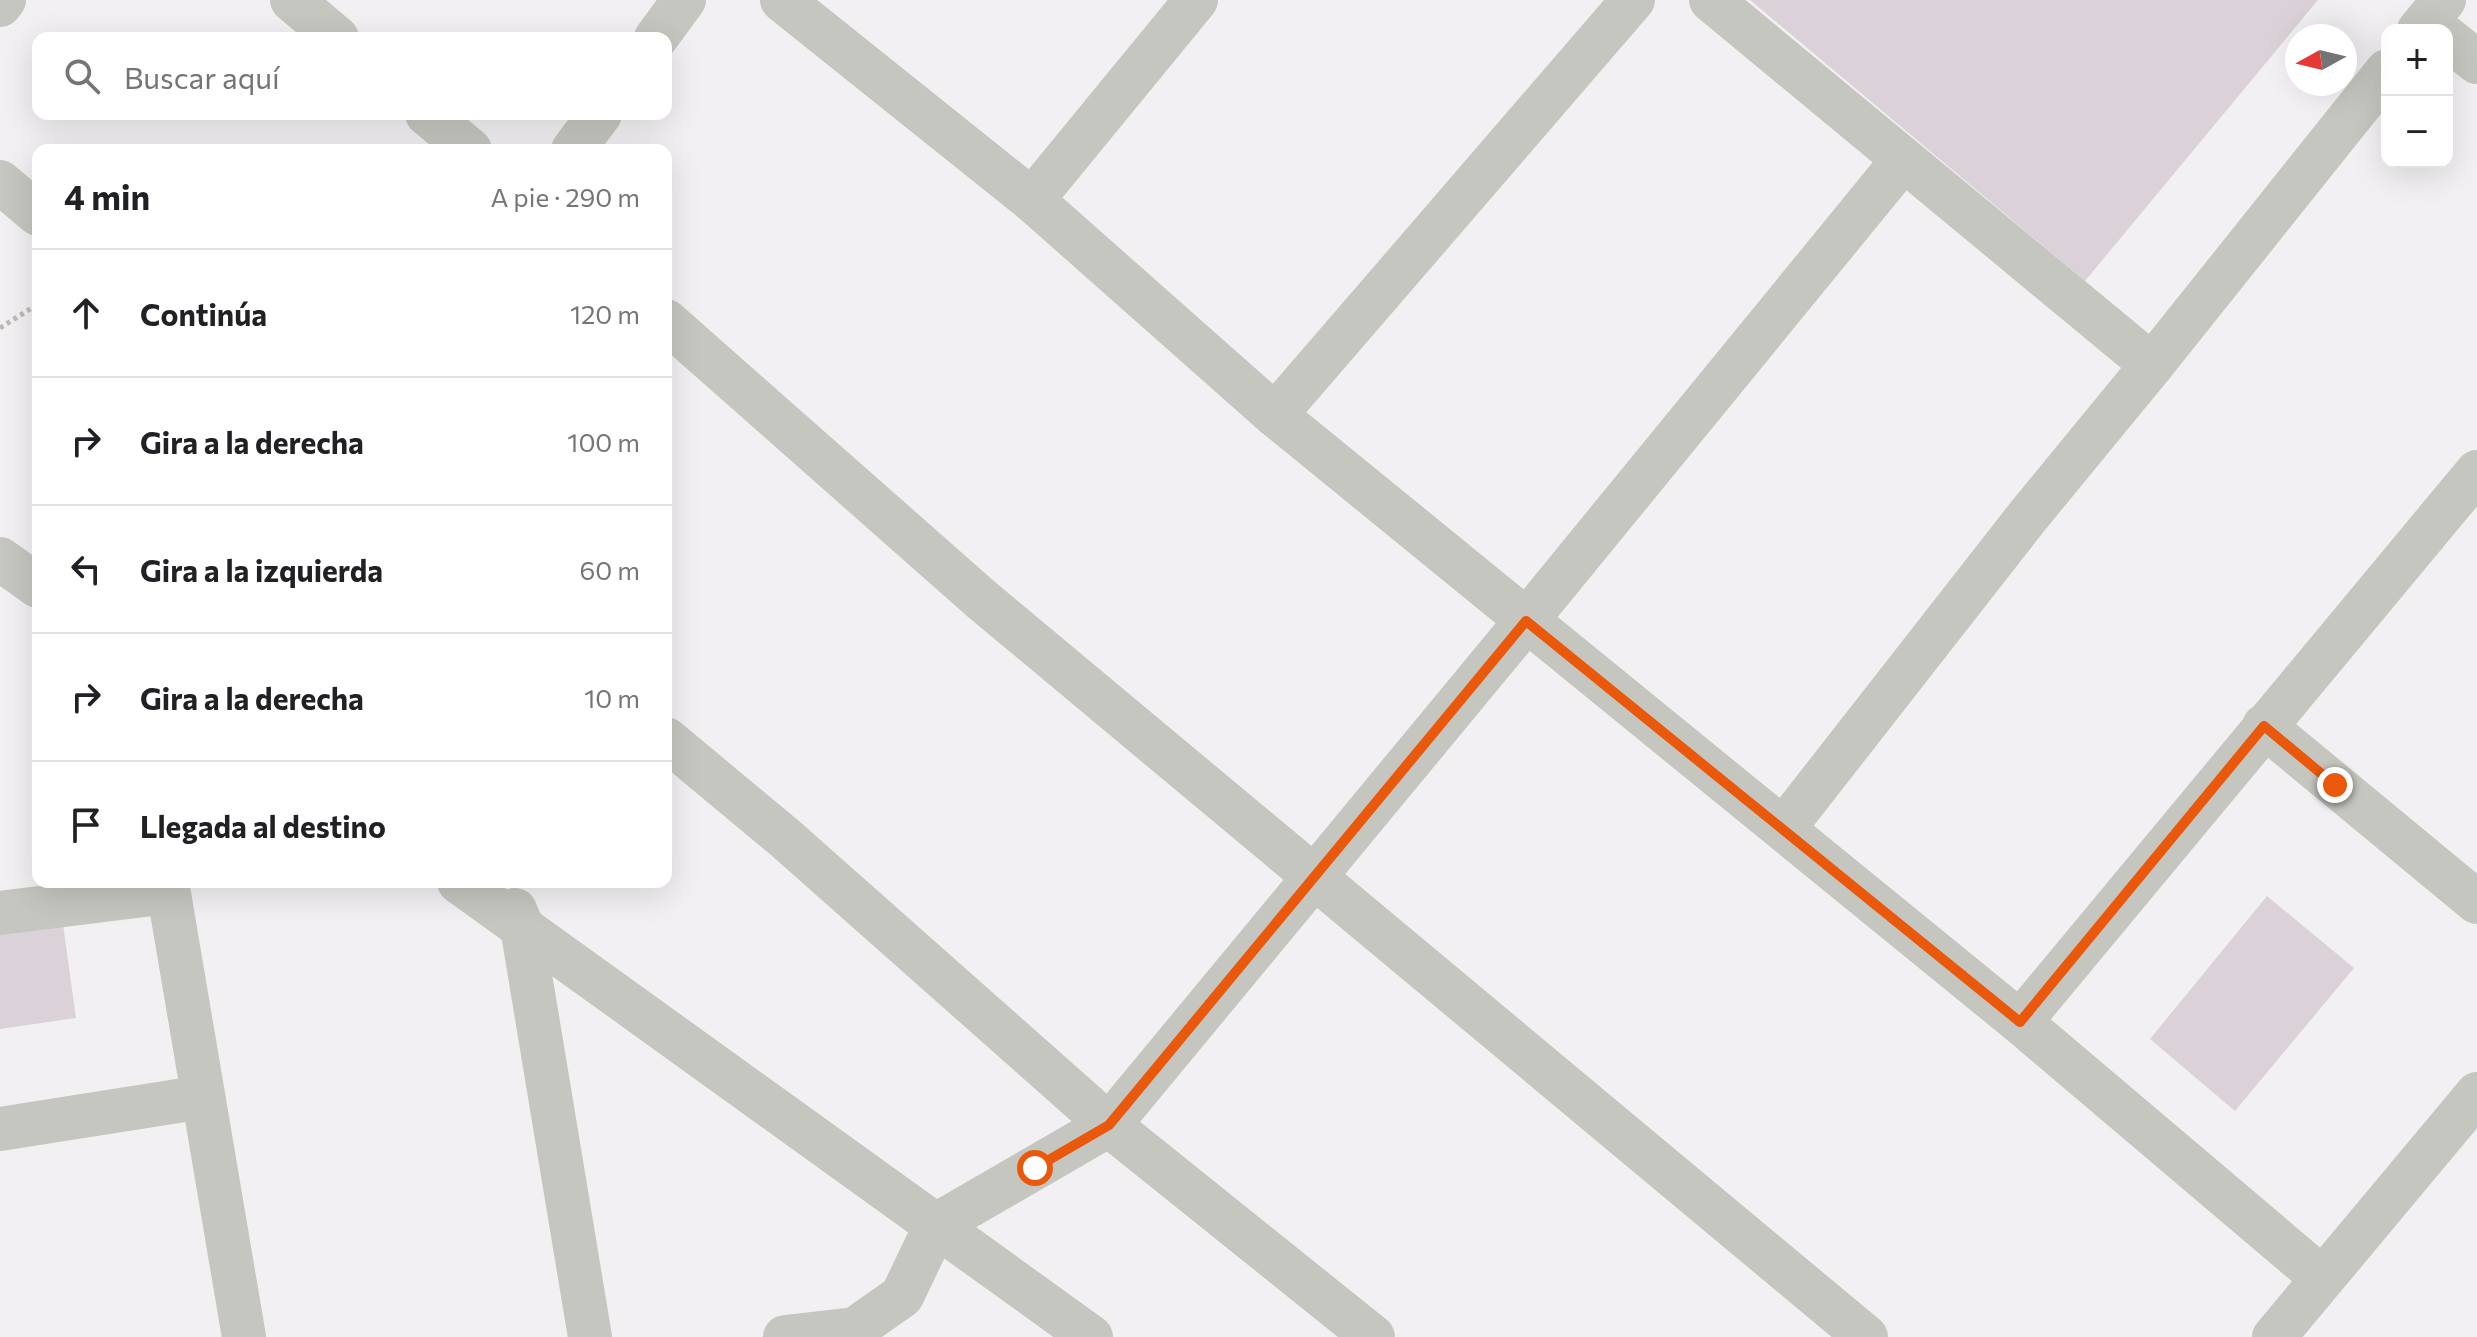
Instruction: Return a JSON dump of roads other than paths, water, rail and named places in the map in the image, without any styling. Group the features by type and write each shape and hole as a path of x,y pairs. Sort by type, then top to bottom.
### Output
{"street":[{"path":"0,5 4,0"},
{"path":"292,0 330,32"},
{"path":"660,32 684,0"},
{"path":"782,0 1032,200 1275,415 2020,1022 2322,1278"},
{"path":"1032,200 1196,0"},
{"path":"1275,415 1633,0"},
{"path":"1711,0 2152,365"},
{"path":"2453,40 2477,62"},
{"path":"1784,828 2028,516 2381,79"},
{"path":"434,120 463,144"},
{"path":"578,144 596,120"},
{"path":"785,1337 855,1329 905,1316 936,1225 1109,1125 1903,160"},
{"path":"0,182 32,209"},
{"path":"672,326 981,599 1866,1337"},
{"path":"2020,1022 2264,726 2475,479"},
{"path":"2264,726 2477,902"},
{"path":"672,744 785,838 1109,1125 1373,1337"},
{"path":"0,913 162,888"},
{"path":"168,888 244,1337"},
{"path":"467,888 1091,1337"},
{"path":"506,888 522,927 590,1337"},
{"path":"2274,1337 2477,1094"},
{"path":"0,1129 203,1097"}]}
